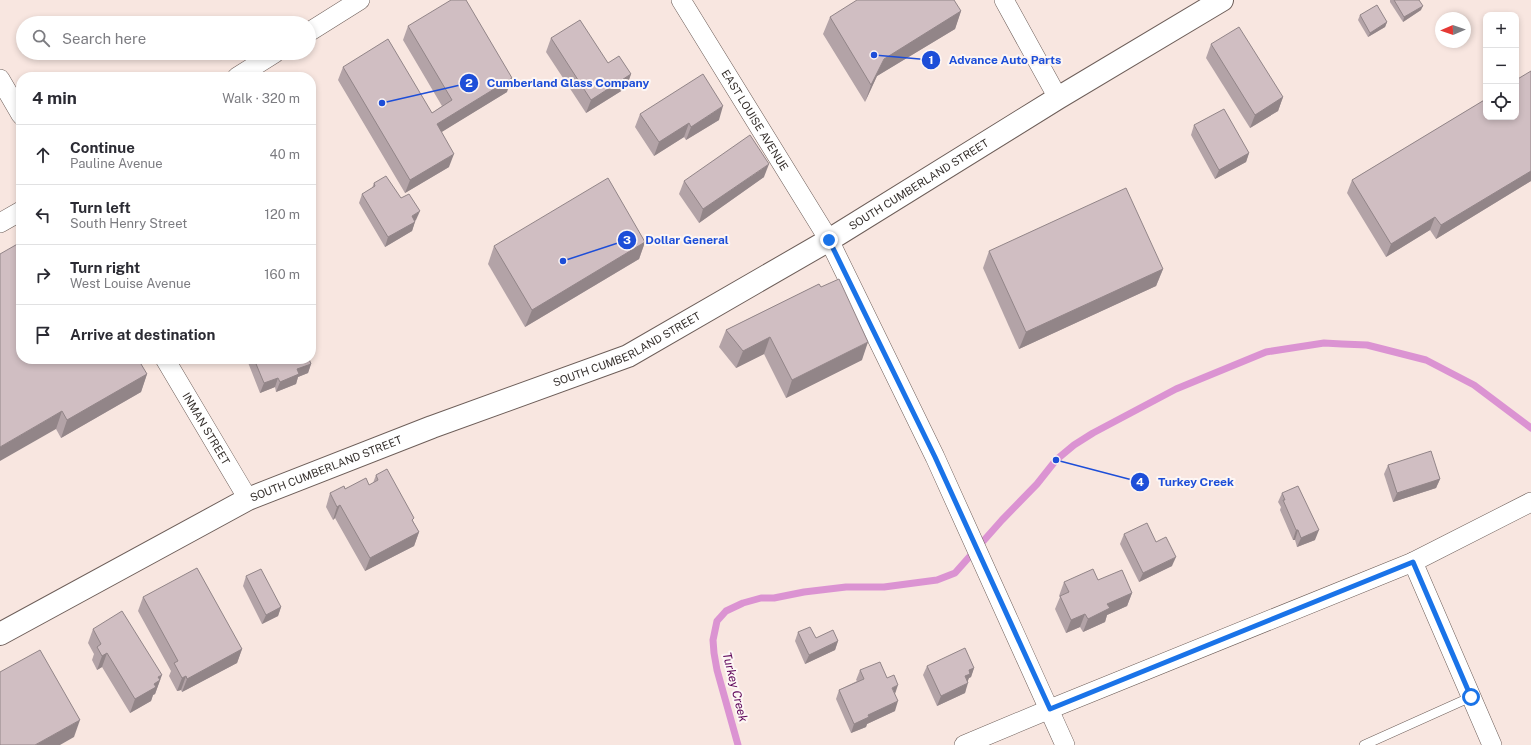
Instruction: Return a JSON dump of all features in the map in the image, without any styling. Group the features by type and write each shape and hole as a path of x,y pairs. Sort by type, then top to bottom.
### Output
{"main road":[{"name":"SOUTH CUMBERLAND STREET","path":"0,634 248,499 432,427 628,356 829,240 1058,98 1222,0"}],"street":[{"path":"316,28 360,0"},
{"name":"EAST LOUISE AVENUE","path":"681,0 829,240 935,457 1065,745"},
{"path":"1004,0 1058,98"},
{"path":"245,72 264,60"},
{"path":"0,79 16,106"},
{"path":"0,223 16,214"},
{"name":"INMAN STREET","path":"167,364 248,499"},
{"path":"964,745 1413,562 1531,502"},
{"path":"1413,562 1492,745"}],"lane":[{"path":"1364,745 1471,697"}],"building":[{"path":"451,0 466,0 512,78 437,124 454,154 410,180 343,67 388,39 432,113 452,100 408,26"},
{"path":"857,0 954,0 961,11 884,59 871,85 830,17"},
{"path":"1394,0 1419,0 1423,6 1404,17"},
{"path":"1377,5 1387,22 1370,33 1360,15"},
{"path":"580,20 608,63 619,56 631,74 591,100 551,38"},
{"path":"1239,27 1283,97 1255,115 1211,44"},
{"path":"1531,71 1531,171 1441,225 1435,217 1391,244 1352,180 1483,101 1483,120 1519,120 1519,78"},
{"path":"703,74 723,106 691,127 689,123 659,142 640,114"},
{"path":"1224,109 1249,153 1219,170 1194,125"},
{"path":"750,135 769,164 703,209 684,181"},
{"path":"386,176 401,198 409,194 420,211 412,216 415,222 388,237 362,194 375,186 374,183"},
{"path":"608,178 645,242 532,310 494,246"},
{"path":"1126,188 1163,269 1026,332 989,251"},
{"path":"16,245 16,364 141,364 147,374 67,420 62,411 0,447 0,254"},
{"path":"839,279 868,342 792,380 770,337 743,351 726,330 819,284 821,287"},
{"path":"256,364 311,364 297,369 299,374 280,382 278,378 264,383"},
{"path":"1431,451 1440,479 1397,493 1388,465"},
{"path":"387,469 414,518 412,520 419,532 370,558 340,505 337,507 330,493 344,486 345,489 366,478 369,485 378,480 376,475"},
{"path":"1298,486 1319,530 1301,538 1283,500 1285,500 1282,493"},
{"path":"1147,523 1156,542 1166,537 1176,557 1143,573 1124,534"},
{"path":"197,568 242,649 187,679 186,676 182,678 174,663 178,661 143,597"},
{"path":"261,569 281,607 266,615 246,576"},
{"path":"1093,569 1098,580 1122,570 1132,593 1107,604 1110,608 1088,619 1085,614 1071,620 1060,596 1069,592 1064,582"},
{"path":"122,611 162,675 158,677 160,680 154,684 156,687 135,699 107,653 102,656 97,647 101,644 93,629"},
{"path":"810,627 816,638 833,630 838,641 809,655 798,632"},
{"path":"965,648 974,668 969,670 970,674 965,676 968,683 941,696 927,666"},
{"path":"40,650 80,720 35,745 0,745 0,672"},
{"path":"880,662 887,678 894,675 898,685 892,688 898,701 868,715 869,717 854,724 839,690 864,679 860,670"}],"waterway":[{"name":"Turkey Creek","path":"738,745 717,670 714,653 713,640 717,621 726,611 743,603 761,598 774,598 804,592 846,587 884,587 937,580 955,573 1002,520 1037,484 1056,460 1074,445 1093,433 1176,389 1266,352 1324,343 1367,345 1426,360 1474,385 1531,428"}],"place":[{"name":"Advance Auto Parts","path":"874,55"},
{"name":"Cumberland Glass Company","path":"382,103"},
{"name":"Dollar General","path":"563,261"},
{"name":"Turkey Creek","path":"1056,460"}],"route":[{"path":"829,240 935,457 1050,709 1413,562 1471,697"}]}
